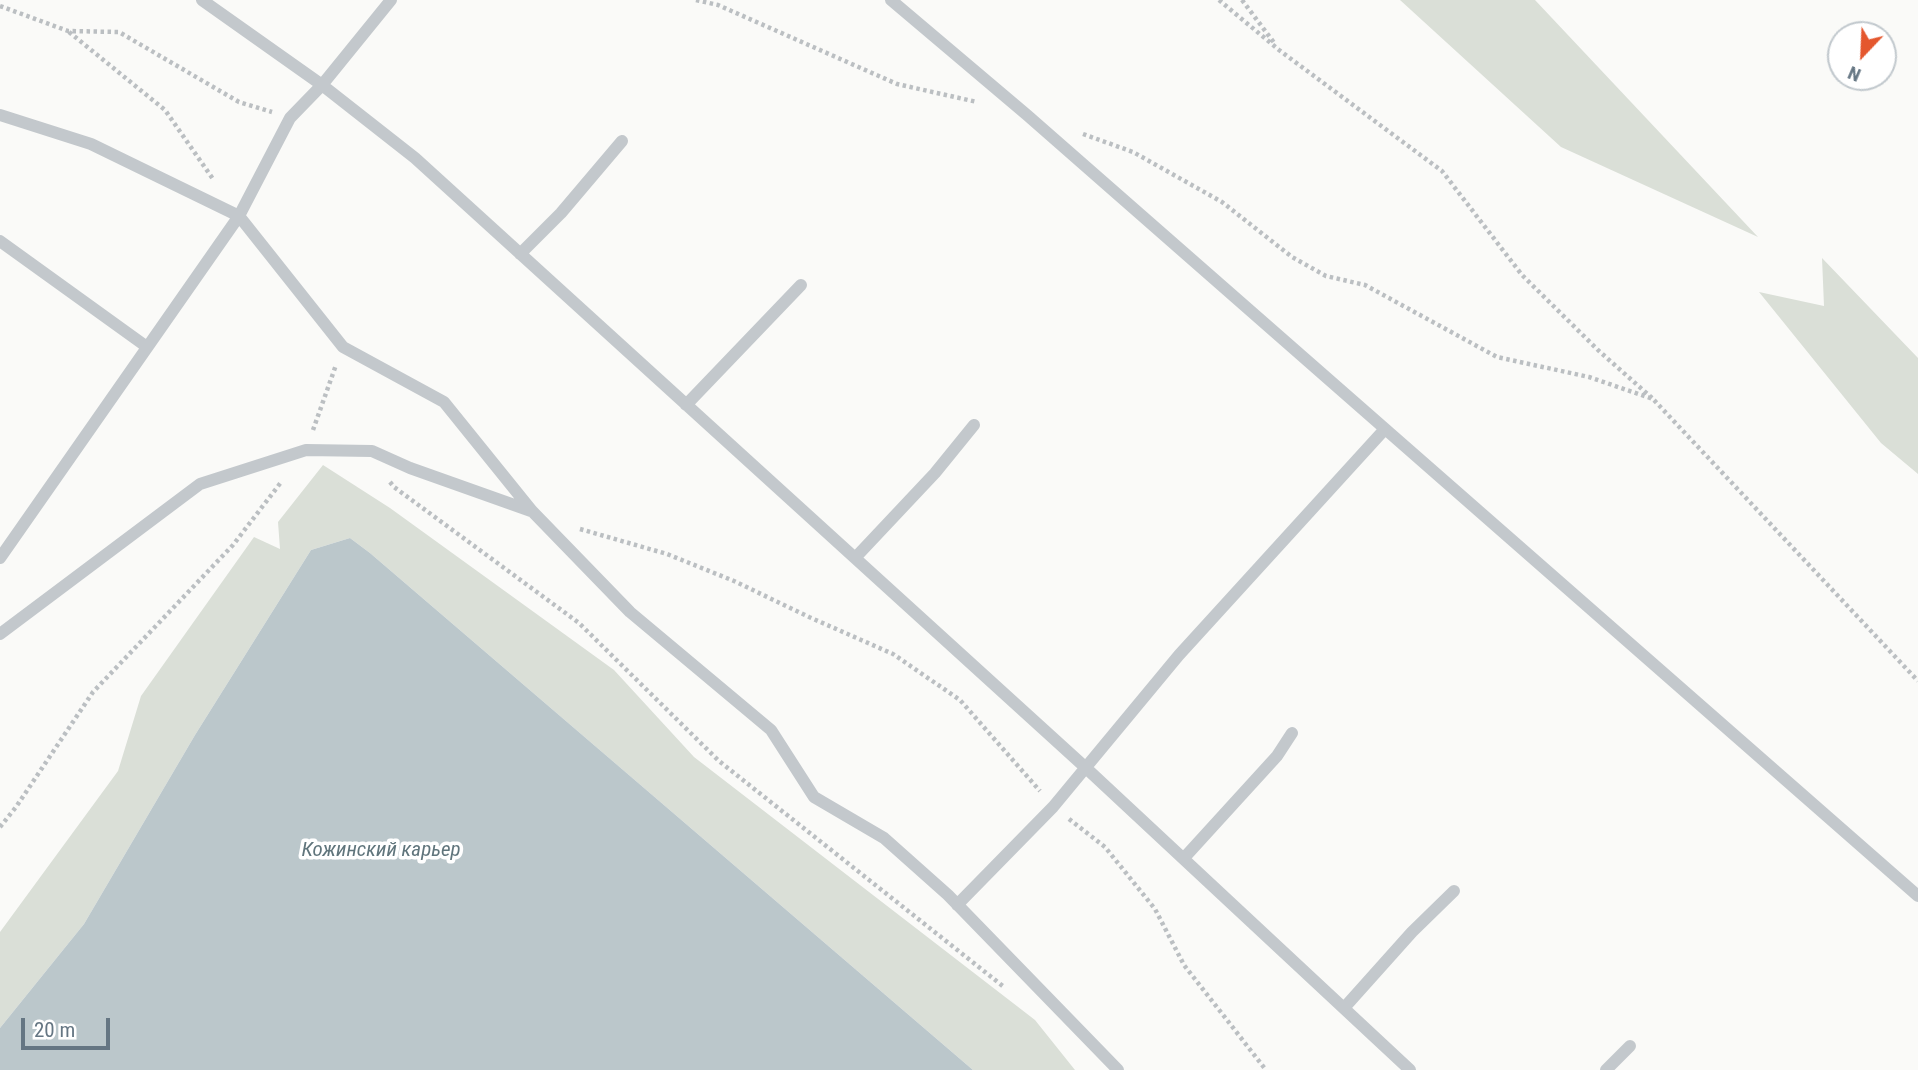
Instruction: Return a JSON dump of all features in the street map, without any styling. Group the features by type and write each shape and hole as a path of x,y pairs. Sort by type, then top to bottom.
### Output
{"lane":[{"path":"202,0 322,85 415,158 1086,768 1410,1070"},
{"path":"0,558 239,216 290,118 322,85 391,0"},
{"path":"891,0 1027,115 1918,896"},
{"path":"0,115 91,144 239,216 342,347 444,402 532,511 630,612 771,730 814,797 884,838 957,905 1118,1070"},
{"path":"520,254 561,213 622,141"},
{"path":"0,240 147,347"},
{"path":"687,404 801,285"},
{"path":"855,558 935,473 974,425"},
{"path":"957,905 1053,807 1179,655 1385,429"},
{"path":"0,634 200,484 306,450 372,451 410,468 532,511"},
{"path":"1184,859 1277,756 1292,733"},
{"path":"1344,1008 1412,932 1454,891"},
{"path":"1606,1070 1630,1046"}],"path":[{"path":"696,0 718,5 897,84 987,104"},
{"path":"1219,0 1279,50 1442,171 1522,275 1599,351 1653,399 1918,681"},
{"path":"1242,0 1279,50"},
{"path":"0,6 68,31 165,110 217,184"},
{"path":"68,31 119,32 239,102 290,118"},
{"path":"1074,131 1133,152 1222,202 1292,257 1326,276 1365,285 1497,357 1590,377 1653,399"},
{"path":"0,827 93,692 233,545 306,450 342,347"},
{"path":"372,451 394,487 579,623 719,761 1007,989"},
{"path":"578,528 667,554 734,581 809,618 893,654 960,700 1053,807 1105,847 1155,909 1184,965 1266,1070"}],"shaded area":[{"path":"1400,0 1535,0 1758,237 1561,147"},
{"path":"1822,258 1918,358 1918,474 1881,443 1759,292 1824,306"},
{"path":"323,465 390,508 614,670 694,757 1035,1020 1075,1070 973,1070 350,538 311,550 195,735 84,924 0,1028 0,932 118,771 141,696 254,537 280,549 278,522"}],"water":[{"name":"Кожинский карьер","path":"350,538 973,1070 0,1070 0,1028 84,924 195,735 311,550"}]}
